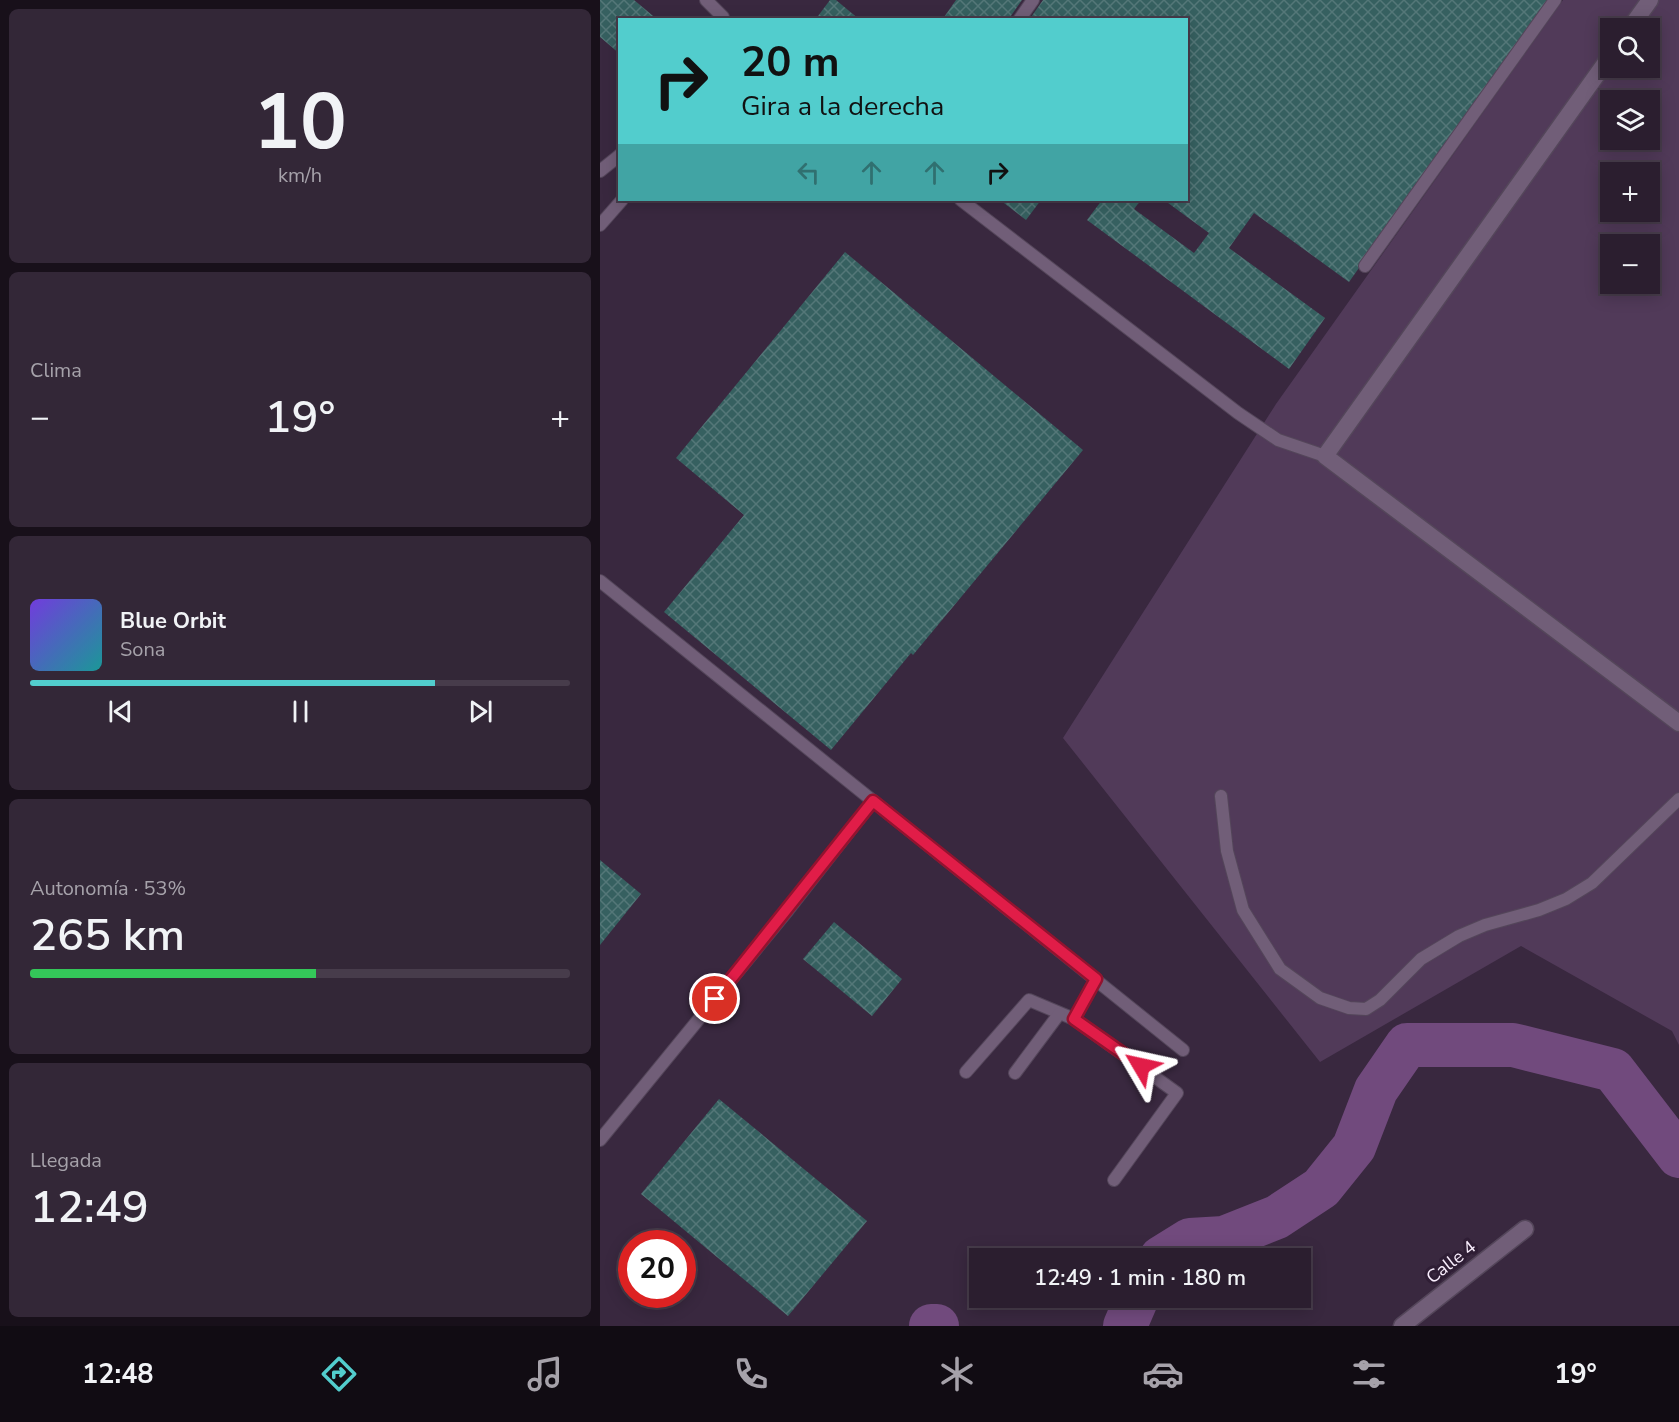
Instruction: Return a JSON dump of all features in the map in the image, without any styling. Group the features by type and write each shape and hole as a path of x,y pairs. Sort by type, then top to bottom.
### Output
{"street":[{"path":"1637,18 1650,0"},
{"path":"1600,70 1325,456 1679,723"},
{"name":"Calle 4","path":"1402,1326 1525,1228"}],"lane":[{"path":"706,0 723,18"},
{"path":"1020,18 1033,0"},
{"path":"1365,266 1555,0"},
{"path":"600,171 618,157"},
{"path":"600,225 621,201"},
{"path":"962,201 1238,413 1278,440 1325,456"},
{"path":"600,581 1183,1050"},
{"path":"1221,796 1227,851 1243,910 1280,969 1320,998 1349,1008 1366,1009 1380,1000 1421,959 1459,936 1485,925 1566,900 1592,883 1679,798"},
{"path":"600,1140 788,910 873,801"},
{"path":"1074,1019 1096,979"},
{"path":"966,1072 1029,1000 1074,1019 1177,1093 1114,1180"},
{"path":"1015,1073 1059,1014"}],"shaded area":[{"path":"1563,0 1679,0 1679,1045 1672,1031 1521,946 1320,1062 1063,738 1276,404"}],"building":[{"path":"600,0 634,0 656,18 618,18 618,52 600,37"},
{"path":"830,0 836,0 858,18 816,18"},
{"path":"956,0 1022,0 1009,18 943,18"},
{"path":"1043,0 1549,0 1349,282 1254,213 1229,248 1325,318 1289,369 1087,220 1101,201 1140,201 1134,209 1194,253 1209,233 1165,201 1188,201 1188,18 1030,18"},
{"path":"1001,201 1040,201 1026,220"},
{"path":"845,252 1083,450 831,750 664,612 744,515 676,458"},
{"path":"600,860 641,894 600,945"},
{"path":"834,922 902,979 872,1016 803,959"},
{"path":"719,1099 867,1221 788,1316 696,1240 696,1230 684,1230 641,1194"}],"waterway":[{"path":"1177,1248 1190,1240 1224,1238 1277,1217 1321,1188 1354,1147 1376,1090 1407,1045 1513,1045 1613,1070 1679,1156"},
{"path":"1125,1326 1133,1308"},
{"path":"931,1326 937,1326"}],"route":[{"path":"715,999 873,801 1096,979 1074,1019 1141,1066"}]}
